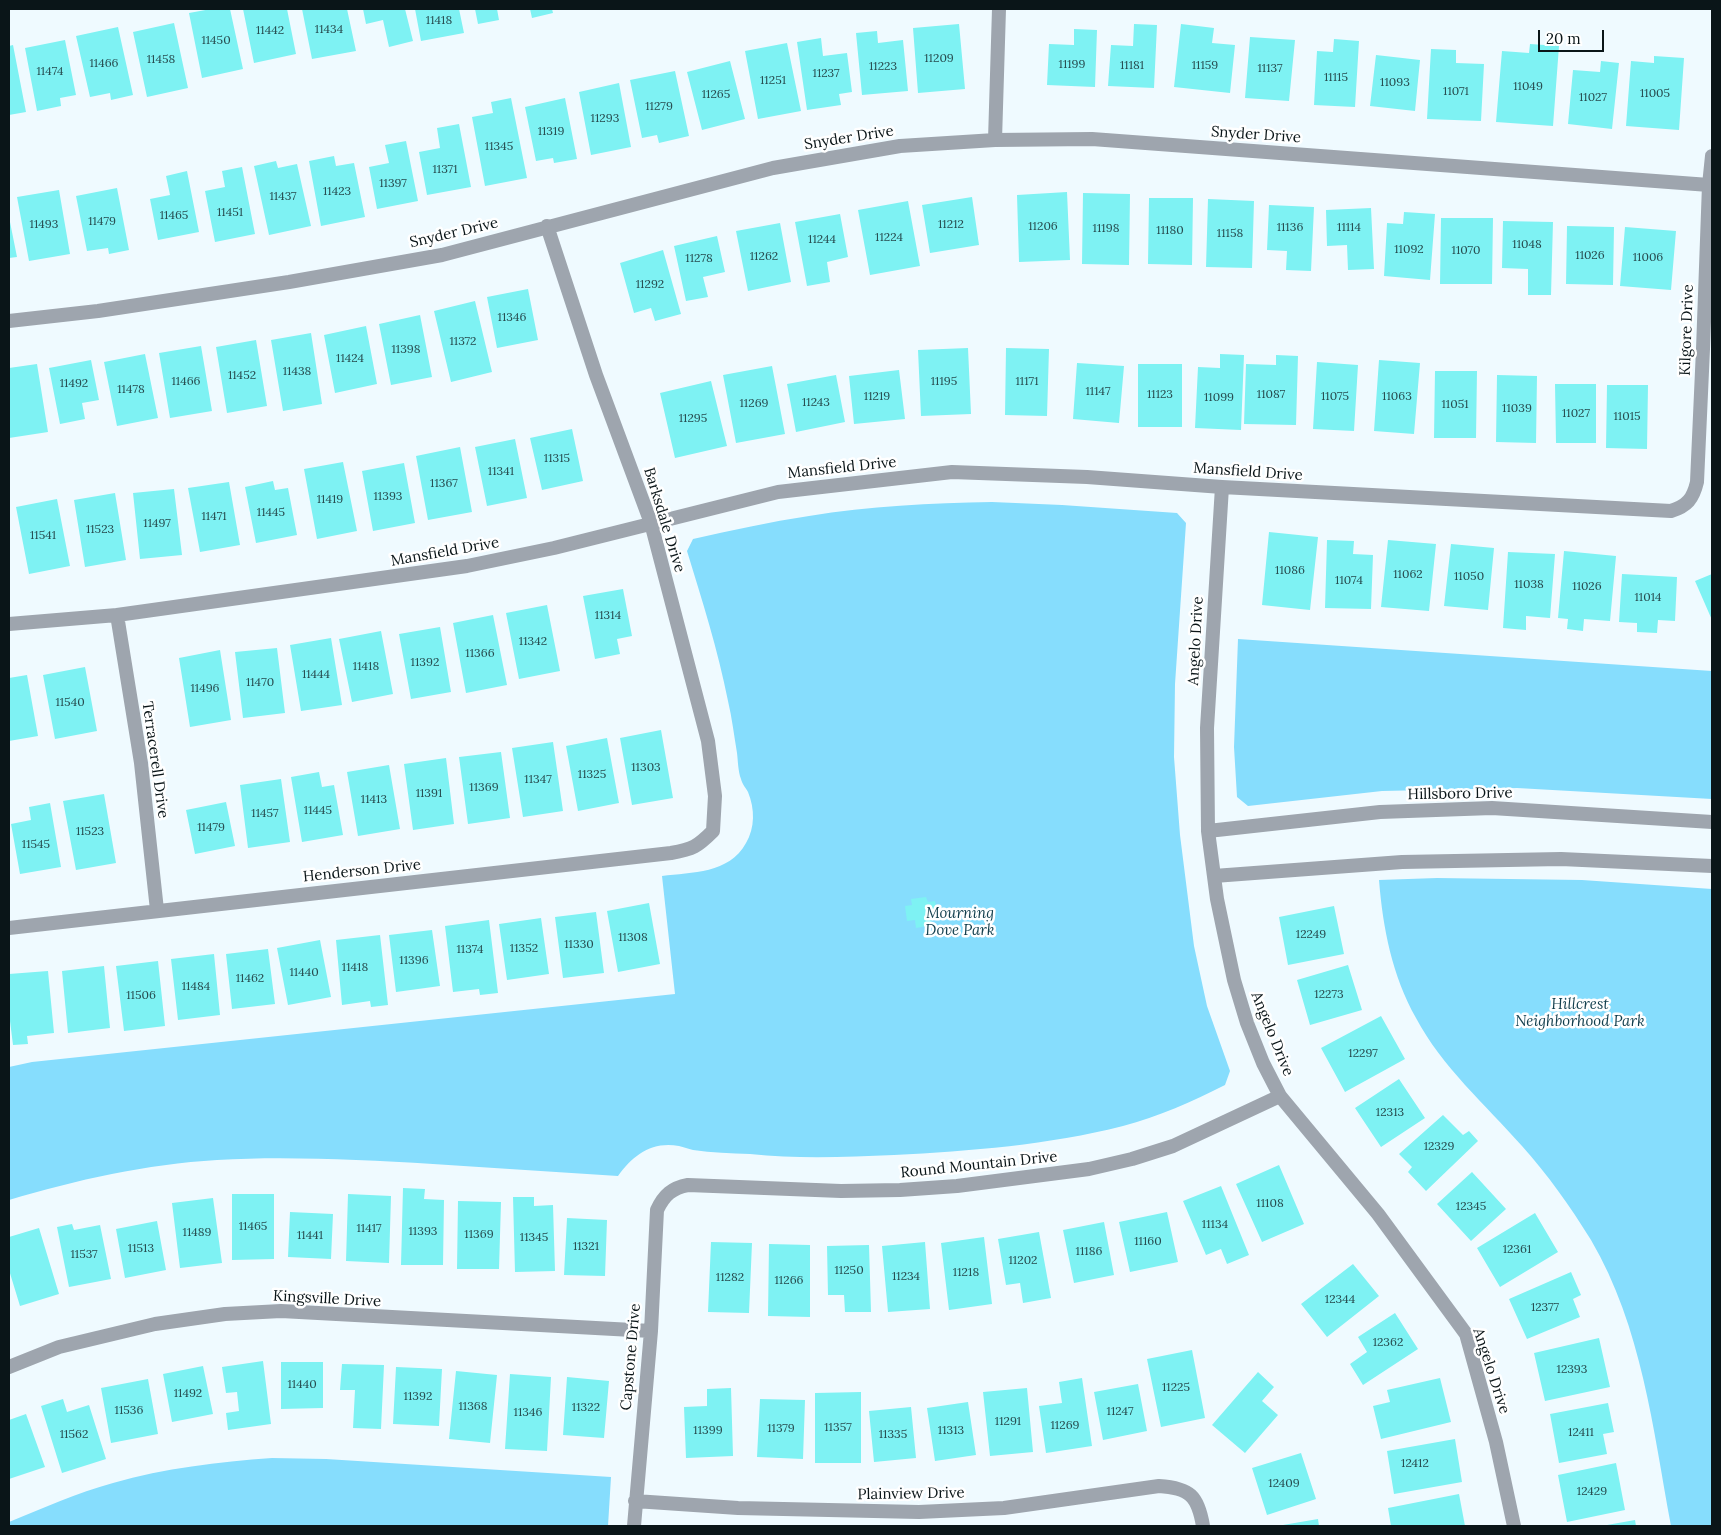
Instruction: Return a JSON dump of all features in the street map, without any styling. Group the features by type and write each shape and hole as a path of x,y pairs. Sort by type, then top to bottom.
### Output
{"street":[{"path":"995,140 999,9"},
{"name":"Snyder Drive","path":"9,321 98,311 289,282 442,255 773,168 900,146 995,140 1092,139 1709,185"},
{"name":"Kilgore Drive","path":"1688,504 1697,482 1709,185 1712,156"},
{"name":"Barksdale Drive","path":"547,226 596,375 650,523 708,741 715,796 713,831"},
{"name":"Mansfield Drive","path":"9,624 117,614 467,566 554,548 778,492 952,472 1087,477 1222,487 1656,511 1671,511 1688,504"},
{"name":"Angelo Drive","path":"1222,487 1207,728 1208,831 1217,899 1234,980 1247,1023 1263,1064 1280,1096 1378,1214 1466,1334 1496,1442 1514,1526"},
{"name":"Terracerell Drive","path":"117,614 141,763 158,910"},
{"name":"Hillsboro Drive","path":"1208,831 1380,812 1492,808 1712,822"},
{"name":"Henderson Drive","path":"9,928 671,853 687,850 699,845 713,831"},
{"path":"1214,876 1402,862 1562,859 1712,866"},
{"name":"Round Mountain Drive","path":"669,1193 674,1189 688,1185 841,1191 900,1190 966,1185 1089,1169 1132,1159 1173,1146 1280,1096"},
{"name":"Capstone Drive","path":"634,1526 651,1331 657,1210 662,1199 669,1193"},
{"name":"Kingsville Drive","path":"9,1367 60,1347 155,1324 225,1314 272,1312 651,1331"},
{"name":"Plainview Drive","path":"635,1501 748,1509 919,1512 1004,1508 1159,1486 1173,1487 1186,1491 1195,1499 1199,1507 1203,1526"}],"green space":[{"name":"Mourning Dove Park","path":"992,502 1177,513 1186,523 1175,684 1174,757 1180,835 1194,946 1207,1006 1230,1071 1225,1085 1175,1108 1123,1126 1066,1138 981,1149 894,1155 786,1157 693,1150 669,1145 644,1151 630,1162 618,1176 352,1160 271,1158 217,1160 164,1165 112,1174 9,1200 9,1067 32,1062 675,994 662,876 709,870 730,861 746,843 751,831 753,818 750,798 739,773 731,714 719,663 687,551 693,539 780,521 877,507"},
{"path":"1238,639 1712,671 1712,799 1517,788 1382,791 1248,806 1237,797 1234,747"},
{"name":"Hillcrest Neighborhood Park","path":"1437,878 1582,880 1712,889 1712,1526 1671,1526 1651,1416 1634,1343 1608,1273 1591,1240 1541,1168 1438,1053 1408,1002 1390,951 1383,916 1379,880"},
{"path":"272,1458 326,1459 611,1477 608,1526 9,1526 9,1522 60,1501 100,1487 152,1473 232,1461"}],"building":[{"path":"211,9 230,9 243,69 202,78 189,13"},
{"path":"243,9 287,9 296,54 254,63"},
{"path":"302,9 347,9 356,51 312,59"},
{"path":"363,9 405,9 413,41 389,47 383,20 366,24"},
{"path":"415,9 459,9 464,33 421,41"},
{"path":"475,9 497,9 499,20 478,24"},
{"path":"530,9 552,9 553,13 532,18"},
{"path":"174,23 188,88 147,97 133,32"},
{"path":"959,24 965,89 918,93 913,28"},
{"path":"1134,24 1157,25 1154,88 1108,86 1111,45 1133,46"},
{"path":"1181,24 1214,28 1212,43 1235,45 1230,93 1174,87"},
{"path":"118,27 133,95 111,100 110,93 90,97 76,36"},
{"path":"1074,29 1097,30 1095,87 1047,85 1049,44 1074,45"},
{"path":"877,31 878,43 903,40 908,91 862,95 856,33"},
{"path":"1250,37 1295,40 1289,101 1245,98"},
{"path":"821,38 823,56 847,53 852,92 839,94 841,105 807,110 797,42"},
{"path":"1334,39 1359,41 1355,107 1314,105 1317,51 1333,52"},
{"path":"65,40 76,95 60,98 61,106 37,111 25,48"},
{"path":"787,43 801,111 758,119 745,51"},
{"path":"1530,44 1559,46 1553,126 1496,122 1502,51 1529,53"},
{"path":"13,45 26,112 9,115 9,46"},
{"path":"1431,49 1456,50 1456,63 1484,64 1481,121 1427,119"},
{"path":"1376,55 1420,60 1415,111 1370,106"},
{"path":"1654,56 1684,58 1679,130 1626,126 1631,61 1654,63"},
{"path":"730,61 745,119 702,130 687,72"},
{"path":"1601,61 1619,63 1612,129 1568,124 1573,70 1600,72"},
{"path":"675,71 689,136 659,143 657,135 642,138 630,80"},
{"path":"619,83 631,147 591,155 579,92"},
{"path":"511,98 527,178 485,186 472,117 493,113 491,102"},
{"path":"565,98 577,159 554,163 553,158 536,161 525,107"},
{"path":"459,124 471,187 427,195 419,152 440,148 437,128"},
{"path":"406,141 418,201 377,209 369,167 389,163 385,145"},
{"path":"334,156 336,166 354,163 365,217 321,226 309,161"},
{"path":"276,161 278,168 297,164 311,226 269,235 254,166"},
{"path":"242,167 255,234 215,242 205,191 225,187 222,171"},
{"path":"187,171 199,232 158,240 150,199 170,195 166,176"},
{"path":"117,188 129,250 109,254 108,248 87,251 76,196"},
{"path":"59,190 70,254 29,261 17,197"},
{"path":"1067,192 1070,260 1019,262 1017,195"},
{"path":"1083,193 1130,194 1129,265 1082,264"},
{"path":"972,197 979,245 930,253 922,205"},
{"path":"1149,198 1193,198 1192,265 1148,264"},
{"path":"1208,199 1254,201 1252,268 1206,267"},
{"path":"908,201 920,266 870,275 858,210"},
{"path":"1269,205 1314,207 1311,271 1286,270 1287,251 1267,250"},
{"path":"1371,208 1374,269 1348,270 1347,245 1327,246 1326,210"},
{"path":"1404,212 1435,214 1430,280 1384,276 1387,223 1403,224"},
{"path":"840,214 848,257 827,262 830,282 807,286 795,222"},
{"path":"9,217 17,257 9,258"},
{"path":"1441,218 1493,218 1492,284 1440,284"},
{"path":"1503,221 1553,222 1551,295 1528,295 1528,269 1502,268"},
{"path":"780,223 791,282 748,291 736,231"},
{"path":"1567,226 1614,227 1613,285 1566,284"},
{"path":"1625,227 1676,231 1671,290 1620,286"},
{"path":"717,236 725,272 703,277 708,297 686,301 674,246"},
{"path":"663,250 681,314 655,321 651,308 634,313 620,263"},
{"path":"528,289 538,340 497,348 487,297"},
{"path":"475,301 492,372 451,382 434,311"},
{"path":"420,315 432,377 391,385 379,324"},
{"path":"366,326 377,384 335,393 324,335"},
{"path":"311,333 322,404 283,411 271,340"},
{"path":"256,340 267,406 227,413 216,347"},
{"path":"201,346 212,411 170,418 159,353"},
{"path":"968,348 971,414 921,416 918,350"},
{"path":"1006,348 1049,349 1047,416 1005,415"},
{"path":"145,354 158,418 117,426 104,362"},
{"path":"1220,354 1244,355 1241,430 1195,428 1198,367 1220,368"},
{"path":"1276,355 1298,356 1296,425 1244,424 1246,364 1276,365"},
{"path":"91,360 99,400 82,403 85,419 60,424 49,368"},
{"path":"1379,360 1420,363 1414,434 1374,431"},
{"path":"1317,362 1358,365 1354,431 1313,429"},
{"path":"1077,363 1124,366 1119,423 1073,419"},
{"path":"37,364 48,432 9,438 9,368"},
{"path":"1138,364 1182,364 1182,427 1138,427"},
{"path":"772,366 785,434 736,443 723,375"},
{"path":"899,370 905,419 854,424 849,376"},
{"path":"1435,371 1477,371 1476,438 1434,438"},
{"path":"836,375 845,422 796,432 787,384"},
{"path":"1497,375 1537,376 1536,443 1496,442"},
{"path":"711,381 727,446 675,458 660,393"},
{"path":"1555,384 1596,384 1596,443 1556,443"},
{"path":"1607,385 1648,385 1647,449 1606,448"},
{"path":"572,429 583,481 542,490 530,438"},
{"path":"515,439 527,498 487,506 475,447"},
{"path":"460,447 472,512 428,520 416,456"},
{"path":"343,462 357,531 317,539 304,469"},
{"path":"404,463 415,523 373,531 362,471"},
{"path":"273,481 275,490 288,488 297,535 256,543 245,487"},
{"path":"229,482 240,545 200,552 188,488"},
{"path":"174,489 182,555 140,559 133,493"},
{"path":"115,493 126,560 85,567 74,500"},
{"path":"57,499 70,566 29,574 16,507"},
{"path":"1269,532 1318,537 1310,610 1262,605"},
{"path":"1327,540 1354,541 1353,554 1373,555 1371,609 1325,608"},
{"path":"1388,540 1436,544 1429,611 1381,607"},
{"path":"1451,544 1494,548 1488,610 1444,606"},
{"path":"1564,551 1616,556 1610,621 1584,619 1583,631 1567,629 1568,619 1558,618"},
{"path":"1508,552 1555,554 1550,618 1526,616 1526,630 1503,628"},
{"path":"1622,574 1677,577 1675,621 1658,620 1657,633 1637,632 1637,623 1619,622"},
{"path":"1712,574 1712,620 1695,581"},
{"path":"623,589 632,636 617,639 620,654 595,659 583,596"},
{"path":"547,605 560,671 519,679 506,613"},
{"path":"493,615 507,685 466,693 453,623"},
{"path":"440,627 451,692 411,699 399,634"},
{"path":"381,631 393,694 352,702 339,639"},
{"path":"331,638 342,705 301,711 290,645"},
{"path":"277,648 285,713 243,718 235,652"},
{"path":"220,650 231,720 190,727 179,658"},
{"path":"85,667 97,731 55,739 43,675"},
{"path":"27,675 38,736 9,741 9,678"},
{"path":"661,730 673,798 632,805 620,738"},
{"path":"607,738 619,803 578,811 566,746"},
{"path":"553,742 563,811 523,817 512,748"},
{"path":"501,752 510,818 468,824 459,757"},
{"path":"446,758 454,824 413,830 404,764"},
{"path":"389,765 400,829 358,836 347,772"},
{"path":"319,772 322,787 334,785 343,835 302,842 291,777"},
{"path":"281,779 290,842 248,848 240,785"},
{"path":"104,794 116,863 76,870 63,801"},
{"path":"226,802 235,846 195,854 186,810"},
{"path":"50,803 61,867 20,874 11,824 31,820 29,807"},
{"path":"926,897 928,902 935,901 938,915 930,916 932,925 916,928 915,920 907,921 905,906 912,905 911,899"},
{"path":"649,903 660,964 618,972 607,911"},
{"path":"1334,906 1344,954 1288,965 1279,917"},
{"path":"596,912 604,973 563,978 555,917"},
{"path":"541,918 549,974 507,980 499,924"},
{"path":"489,920 498,993 480,995 479,989 453,992 445,926"},
{"path":"432,930 440,986 396,992 389,935"},
{"path":"380,935 388,1005 371,1007 370,1001 342,1005 336,940"},
{"path":"320,940 331,997 288,1005 277,948"},
{"path":"268,949 275,1004 232,1009 226,954"},
{"path":"214,954 220,1015 178,1020 171,959"},
{"path":"158,961 165,1026 124,1031 116,966"},
{"path":"1348,965 1362,1010 1310,1025 1297,980"},
{"path":"104,966 110,1028 68,1033 62,971"},
{"path":"48,971 54,1033 27,1036 28,1044 13,1045 9,1013 9,974"},
{"path":"1381,1016 1405,1059 1345,1092 1321,1048"},
{"path":"1399,1079 1425,1118 1381,1147 1355,1108"},
{"path":"1443,1115 1463,1135 1469,1131 1478,1141 1426,1191 1408,1172 1412,1167 1399,1154"},
{"path":"1279,1165 1304,1224 1262,1242 1236,1184"},
{"path":"1472,1172 1506,1209 1471,1241 1437,1204"},
{"path":"1221,1186 1249,1255 1227,1264 1221,1249 1206,1255 1183,1201"},
{"path":"403,1188 425,1189 424,1199 444,1200 443,1265 401,1265"},
{"path":"232,1194 274,1194 274,1259 232,1260"},
{"path":"348,1194 391,1196 389,1263 346,1261"},
{"path":"513,1197 534,1197 534,1206 553,1205 555,1271 515,1272"},
{"path":"213,1198 222,1263 180,1268 172,1203"},
{"path":"458,1201 501,1202 499,1269 457,1269"},
{"path":"290,1212 333,1214 331,1259 288,1257"},
{"path":"1167,1212 1178,1262 1130,1272 1119,1222"},
{"path":"1535,1213 1558,1252 1500,1287 1477,1248"},
{"path":"567,1218 607,1220 605,1276 564,1275"},
{"path":"157,1221 166,1270 125,1278 116,1229"},
{"path":"1104,1222 1114,1275 1074,1283 1063,1230"},
{"path":"72,1224 74,1230 100,1225 111,1279 69,1287 57,1227"},
{"path":"39,1228 59,1294 20,1306 9,1270 9,1237"},
{"path":"1039,1232 1051,1298 1023,1303 1020,1283 1006,1285 998,1239"},
{"path":"984,1237 992,1304 949,1310 941,1243"},
{"path":"711,1242 752,1243 749,1313 708,1312"},
{"path":"925,1242 930,1309 888,1312 882,1246"},
{"path":"769,1244 810,1245 810,1317 768,1316"},
{"path":"869,1245 871,1312 845,1312 844,1295 828,1295 827,1246"},
{"path":"1353,1264 1379,1296 1327,1337 1301,1304"},
{"path":"1571,1272 1581,1295 1573,1299 1580,1317 1527,1339 1509,1299"},
{"path":"1395,1313 1418,1349 1363,1385 1350,1364 1367,1352 1358,1337"},
{"path":"1599,1338 1610,1387 1545,1401 1534,1353"},
{"path":"1192,1350 1205,1418 1161,1427 1147,1359"},
{"path":"263,1361 271,1424 228,1430 226,1413 239,1411 237,1392 226,1393 222,1367"},
{"path":"281,1362 323,1362 323,1408 281,1409"},
{"path":"342,1364 384,1365 381,1429 353,1428 355,1390 340,1390"},
{"path":"203,1366 213,1414 172,1422 163,1374"},
{"path":"396,1367 442,1369 439,1426 393,1424"},
{"path":"456,1371 497,1375 490,1443 449,1439"},
{"path":"1258,1372 1274,1387 1262,1401 1278,1415 1245,1453 1212,1425"},
{"path":"510,1374 551,1377 547,1451 505,1449"},
{"path":"567,1377 609,1381 604,1438 563,1435"},
{"path":"1082,1378 1092,1446 1046,1453 1039,1406 1062,1403 1059,1382"},
{"path":"1440,1378 1451,1422 1381,1439 1373,1406 1390,1402 1387,1390"},
{"path":"148,1379 158,1434 111,1443 101,1388"},
{"path":"1138,1384 1147,1431 1103,1440 1094,1392"},
{"path":"731,1388 733,1456 686,1458 684,1407 707,1406 707,1389"},
{"path":"1027,1388 1033,1452 990,1456 983,1392"},
{"path":"861,1392 861,1463 815,1463 815,1393"},
{"path":"63,1399 67,1412 89,1405 106,1459 62,1473 41,1406"},
{"path":"760,1399 805,1400 803,1459 757,1457"},
{"path":"968,1402 976,1455 935,1461 927,1408"},
{"path":"1608,1403 1614,1432 1603,1434 1607,1454 1559,1463 1550,1414"},
{"path":"911,1407 916,1458 874,1462 869,1411"},
{"path":"26,1414 45,1467 9,1479 9,1420"},
{"path":"1455,1439 1462,1482 1394,1494 1387,1451"},
{"path":"1301,1453 1316,1499 1267,1515 1252,1468"},
{"path":"1616,1463 1625,1510 1567,1522 1558,1475"},
{"path":"1459,1494 1465,1526 1391,1526 1388,1508"},
{"path":"1318,1519 1319,1526 1283,1526 1283,1525"},
{"path":"1635,1520 1636,1526 1607,1526 1607,1525"}]}
